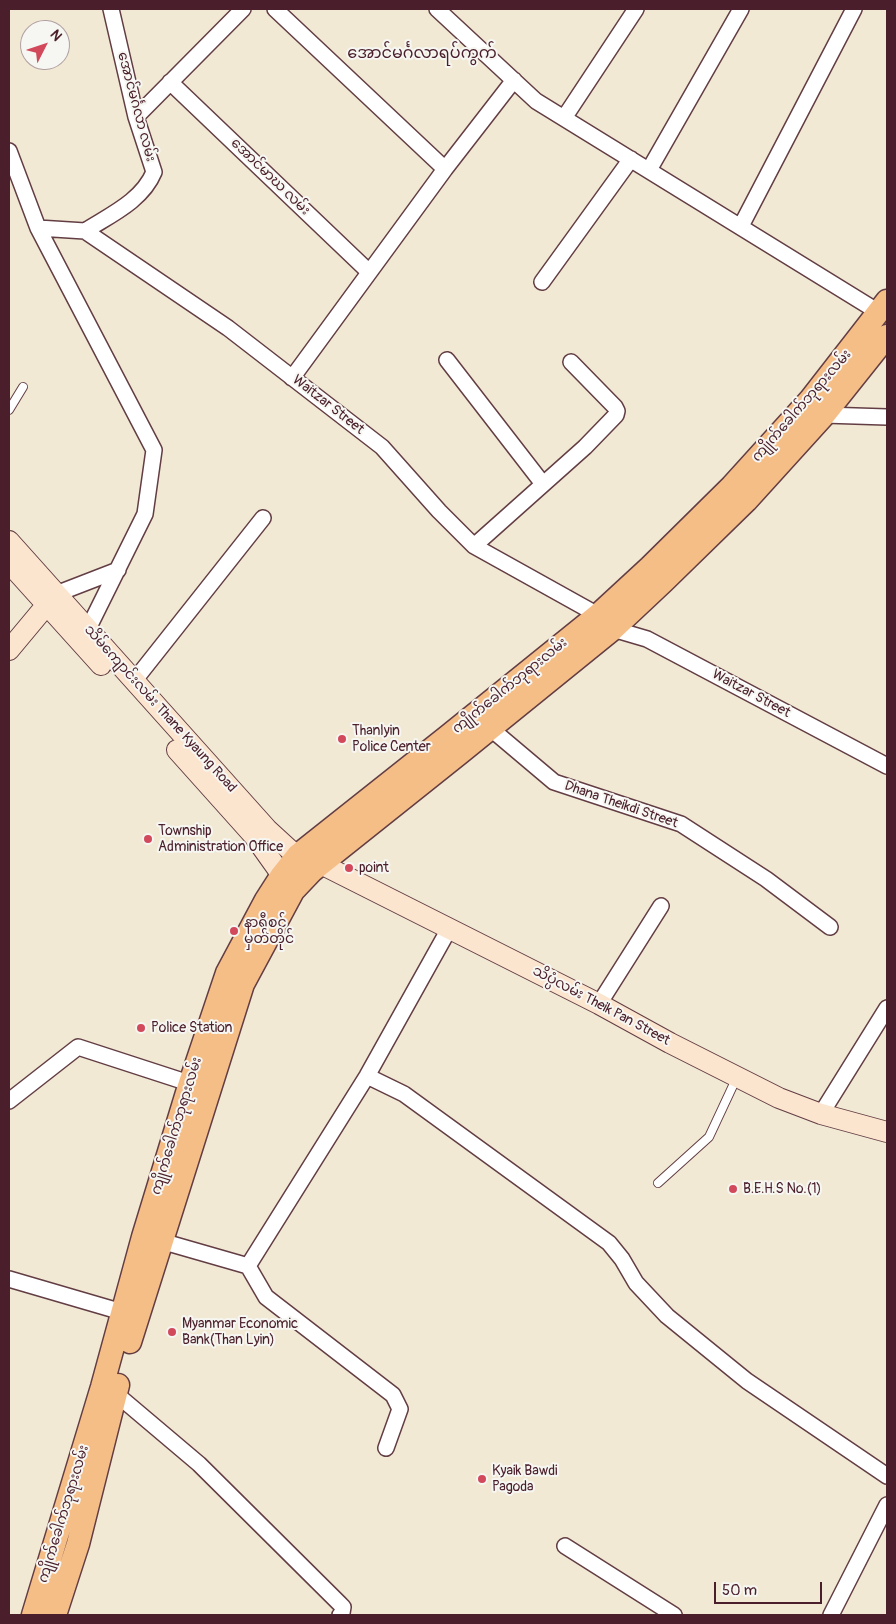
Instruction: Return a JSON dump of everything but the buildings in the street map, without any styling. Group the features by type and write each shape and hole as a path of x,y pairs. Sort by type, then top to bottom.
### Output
{"main road":[{"name":"ကျိုက်ခေါက်ဘုရားလမ်း","path":"55,1615 78,1544 115,1393 137,1318 153,1239 199,1087 288,883 298,855 455,730 605,622 650,567 732,486 810,400 884,307"},
{"name":"ကျိုက်ခေါက်ဘုရားလမ်း","path":"288,883 312,871 490,728 605,622 746,501 824,415 887,336"},
{"name":"သိမ်ကျောင်းလမ်း Thane Kyaung Road","path":"9,541 51,599 122,687 247,828 288,883"},
{"name":"သိမ်ကျောင်းလမ်း Thane Kyaung Road","path":"9,563 88,629 267,829 291,851 321,864"},
{"path":"9,650 51,599"},
{"name":"သိပ္ပံလမ်း Theik Pan Street","path":"321,864 599,1004 670,1043 778,1098 821,1114 887,1132"},
{"name":"ကျိုက်ခေါက်ဘုရားလမ်း","path":"33,1615 102,1387 122,1312 153,1239"}],"street":[{"name":"အောင်မင်္ဂလာ လမ်း","path":"85,231 139,195 146,188 154,172 136,117 110,9"},
{"path":"136,117 243,9"},
{"path":"275,9 444,169"},
{"path":"437,9 536,101 741,226 884,307"},
{"path":"564,118 636,9"},
{"path":"649,170 741,9"},
{"path":"741,226 854,9"},
{"path":"292,378 444,169 514,80"},
{"name":"အောင်မာဃ လမ်း","path":"170,82 369,272"},
{"path":"9,151 38,228 154,450 145,514 88,629"},
{"path":"542,282 631,158"},
{"path":"38,228 85,231"},
{"name":"Waitzar Street","path":"85,231 228,328 382,447 439,511 474,546 605,622 646,639 887,766"},
{"path":"448,360 544,484"},
{"path":"474,546 585,447 616,415 615,407 571,362"},
{"path":"824,415 887,417"},
{"path":"134,681 263,518"},
{"path":"51,599 118,570"},
{"name":"Dhana Theikdi Street","path":"490,728 554,782 681,824 766,879 830,927"},
{"path":"599,1004 661,906"},
{"path":"248,1266 367,1076 450,929"},
{"path":"821,1114 887,1008"},
{"path":"9,1101 78,1047 199,1087"},
{"path":"367,1076 404,1094 609,1243 622,1258 636,1283 667,1316 747,1380 887,1476"},
{"path":"153,1239 248,1266 266,1297 393,1394 400,1408 386,1448"},
{"path":"9,1279 122,1312"},
{"path":"115,1393 199,1464 343,1607 340,1615"},
{"path":"832,1615 885,1514"},
{"path":"565,1546 674,1615"}],"lane":[{"path":"9,410 22,387"},
{"path":"658,1183 709,1137 737,1077"}],"place":[{"name":"Thanlyin Police Center","path":"342,739"},
{"name":"Township Administration Office","path":"148,839"},
{"name":"point","path":"349,868"},
{"name":"နာရီစင် မှတ်တိုင်","path":"234,931"},
{"name":"Police Station","path":"141,1028"},
{"name":"B.E.H.S No.(1)","path":"733,1189"},
{"name":"Myanmar Economic Bank(Than Lyin)","path":"172,1332"},
{"name":"Kyaik Bawdi Pagoda","path":"482,1479"}],"district":[{"name":"အောင်မင်္ဂလာရပ်ကွက်","path":"422,54"}]}
